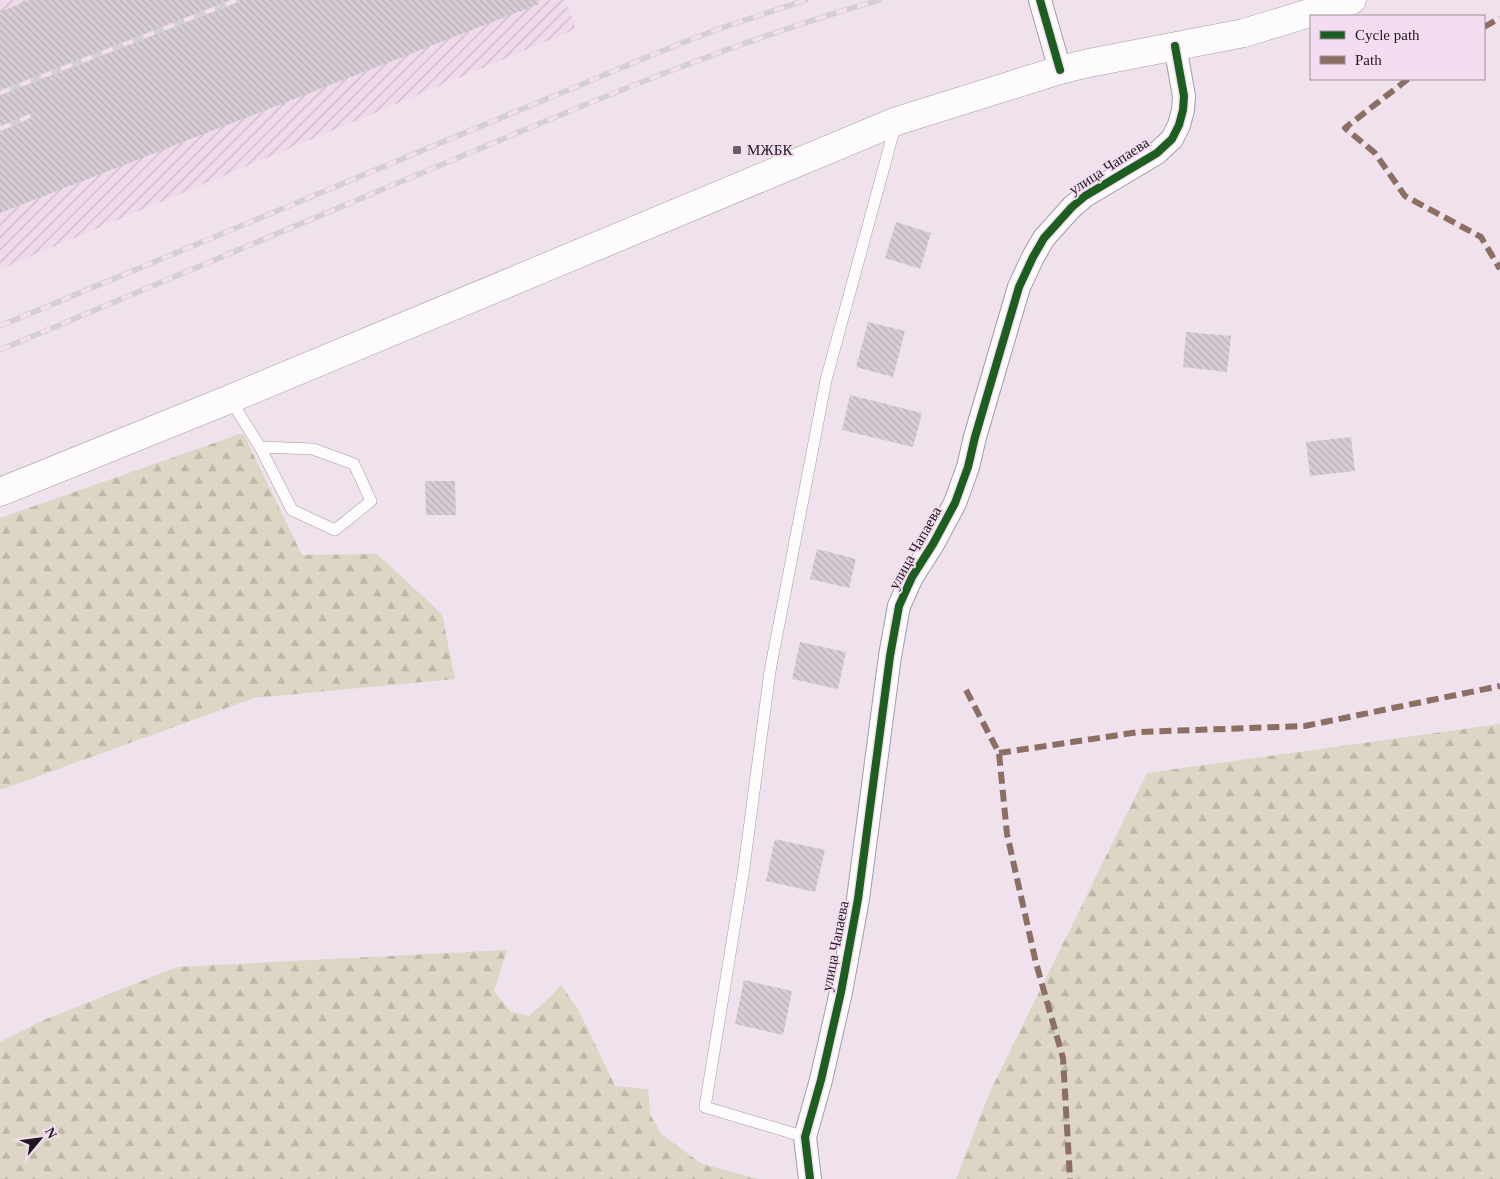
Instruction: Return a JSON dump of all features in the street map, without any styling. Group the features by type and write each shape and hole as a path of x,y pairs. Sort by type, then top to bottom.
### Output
{"main road":[{"path":"0,492 230,399 897,121 1060,70 1244,33 1352,0"}],"street":[{"path":"1040,0 1060,70"},
{"name":"улица Чапаева","path":"805,1137 821,1080 858,899 890,656 899,606 912,577 933,544 955,503 968,467 1019,287 1044,238 1072,207 1085,196 1157,153 1172,138 1175,132 1183,110 1184,96 1175,46"},
{"path":"805,1137 810,1179"}],"lane":[{"path":"805,1137 705,1107 743,875 770,671 822,400 897,121"},
{"path":"230,399 260,447 292,510 335,530 371,501 354,464 313,449 260,447"}],"shaded area":[{"path":"0,0 565,0 576,29 0,269"}],"green space":[{"path":"243,433 302,555 377,554 442,614 455,679 254,698 0,790 0,518"},
{"path":"1500,724 1500,1179 956,1179 989,1094 1147,773"},
{"path":"507,950 494,991 511,1012 529,1016 561,985 578,1009 615,1086 648,1089 650,1114 661,1134 702,1164 758,1179 0,1179 0,1042 44,1020 177,967"}],"building":[{"path":"30,0 537,0 539,4 0,213 0,12"},
{"path":"896,222 931,233 920,269 885,258"},
{"path":"868,322 905,331 893,377 856,367"},
{"path":"1186,332 1231,336 1227,372 1183,367"},
{"path":"850,395 922,413 913,447 842,430"},
{"path":"1351,437 1355,471 1310,476 1306,442"},
{"path":"425,481 455,481 456,515 426,515"},
{"path":"817,549 856,559 849,588 810,579"},
{"path":"800,642 846,652 838,689 792,679"},
{"path":"775,839 825,850 815,892 766,881"},
{"path":"744,980 792,991 783,1035 735,1024"}],"railway":[{"path":"0,93 237,0"},
{"path":"0,326 657,53 715,30 806,0"},
{"path":"0,350 604,97 768,35 879,0"},
{"path":"0,129 30,116"}],"marked path":[{"path":"1485,26 1500,18"},
{"path":"1407,80 1345,128 1375,153 1405,196 1481,237 1500,269"},
{"path":"999,753 1139,732 1305,726 1500,686"},
{"path":"966,690 999,753 1007,834 1036,963 1063,1058 1070,1179"}],"cycle path":[{"path":"1040,0 1060,70"},
{"path":"810,1179 805,1137 821,1080 841,992 858,899 890,656 899,606 912,577 933,544 955,503 968,467 1019,287 1044,238 1072,207 1085,196 1157,153 1172,139 1179,125 1184,96 1175,46"}],"place":[{"name":"МЖБК","path":"737,150"}]}
